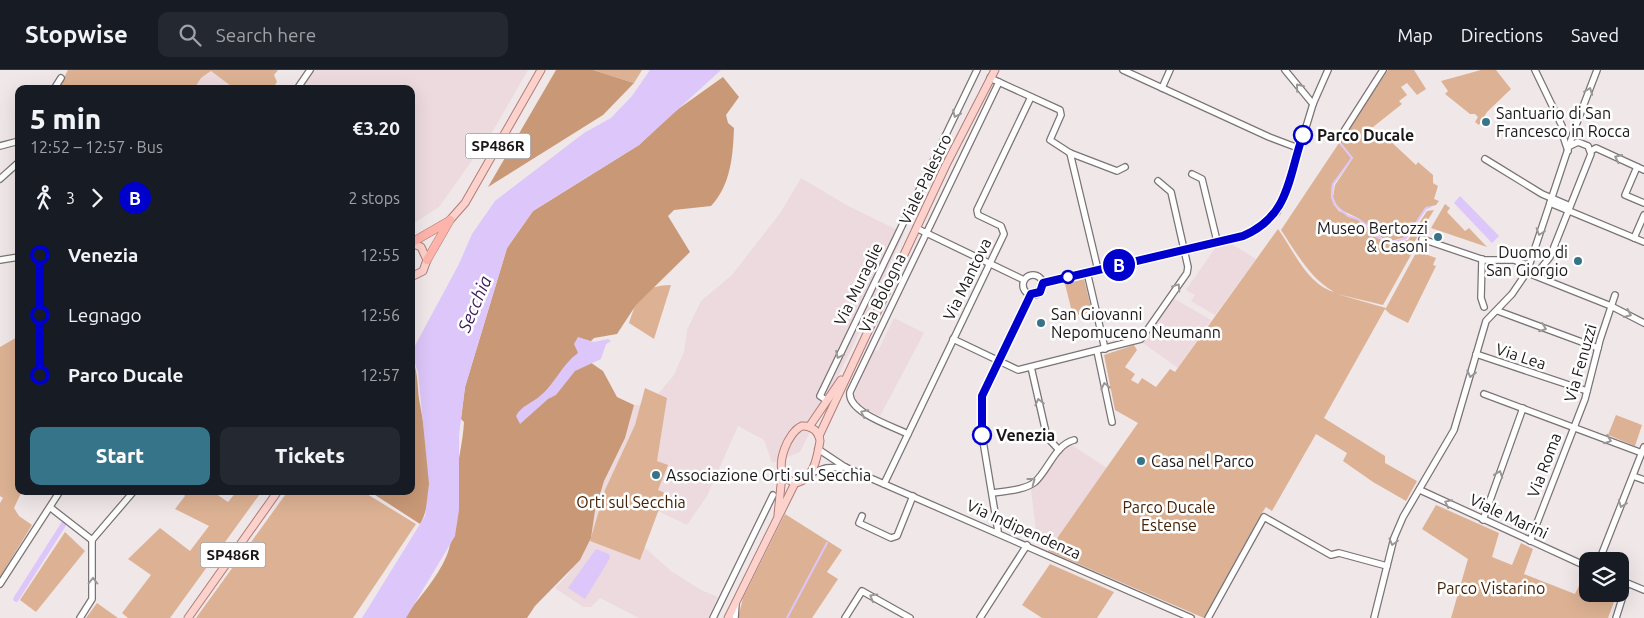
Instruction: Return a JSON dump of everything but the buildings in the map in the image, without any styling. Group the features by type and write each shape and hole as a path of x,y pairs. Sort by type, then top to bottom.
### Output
{"highway":[{"name":"SP486R","path":"415,241 450,220"},
{"name":"SP486R","path":"427,260 450,220"}],"main road":[{"name":"SP486R","path":"450,220 465,204 541,70"},
{"name":"Viale Palestro","path":"819,436 916,228 995,70"},
{"name":"SP486R","path":"415,245 424,250 427,260 426,266 415,276"},
{"name":"Viale Palestro","path":"809,426 826,400 840,384 878,303 882,300"},
{"path":"778,515 782,463 792,433 802,426 809,426 819,436 818,449 811,473 803,481 795,483 782,475"},
{"path":"728,618 795,483"},
{"name":"SP486R","path":"188,618 275,495"}],"street":[{"path":"300,85 310,70"},
{"name":"Via Muraglie","path":"826,400 820,396 976,70"},
{"path":"1123,70 1269,137 1298,148"},
{"path":"1162,88 1170,70"},
{"path":"1285,70 1313,104"},
{"path":"1043,283 1243,236 1269,221 1277,212 1286,193 1298,148 1313,104 1328,70"},
{"path":"1340,139 1383,70"},
{"path":"1535,70 1562,126 1561,130 1568,153"},
{"path":"1598,70 1574,130 1551,200 1525,263 1527,272 1534,276 1611,306 1644,323"},
{"path":"57,85 61,78"},
{"path":"990,78 1060,110 1062,115 1050,140 1070,152 1117,170 1125,167"},
{"name":"Via Bologna","path":"908,434 855,408 849,395 998,82"},
{"name":"Via Mantova","path":"884,484 1004,234 1001,226 978,215 977,210 1031,97"},
{"path":"1562,126 1574,130"},
{"path":"0,146 15,142"},
{"path":"1570,146 1578,142 1588,146 1591,151"},
{"path":"1534,276 1550,257 1591,151 1596,148 1644,170"},
{"path":"1070,152 1098,270"},
{"path":"1484,159 1551,200 1644,242"},
{"path":"0,179 15,166"},
{"path":"1637,167 1625,195 1644,203"},
{"path":"1192,174 1202,179 1218,241"},
{"path":"953,339 1018,370 1141,339 1187,273 1188,267 1171,192 1158,181"},
{"path":"1634,238 1644,215"},
{"path":"916,228 1024,280"},
{"path":"1422,239 1483,260 1514,260 1525,263"},
{"path":"0,260 15,258"},
{"path":"1374,618 1396,533 1454,430 1486,321 1481,298 1483,260"},
{"path":"1087,272 1105,349"},
{"path":"1486,321 1498,311 1527,272"},
{"path":"1024,280 1029,276 1035,275 1043,283"},
{"path":"1024,280 1024,289 1031,294 1040,292 1043,283"},
{"path":"998,532 982,435 980,407 982,396 1031,294"},
{"name":"Via Fenuzzi","path":"1574,427 1587,392 1598,348 1615,295"},
{"path":"1498,311 1598,348"},
{"path":"1097,351 1112,422"},
{"name":"Via Lea","path":"1476,354 1587,392"},
{"path":"1031,367 1047,437 1060,450"},
{"path":"1484,394 1643,450 1603,552"},
{"path":"1483,520 1523,408"},
{"name":"Via Roma","path":"1530,541 1574,427"},
{"path":"993,493 1027,486 1035,482 1064,442 1074,440"},
{"name":"Via Indipendenza","path":"818,449 845,467 1192,618"},
{"path":"811,473 826,468 845,467"},
{"path":"1633,476 1644,480"},
{"name":"Viale Marini","path":"1420,490 1579,563"},
{"path":"0,584 58,495"},
{"path":"80,618 92,598 92,540 131,495"},
{"path":"713,618 773,495"},
{"path":"862,516 859,524 891,538 897,536 913,496"},
{"path":"51,508 92,540"},
{"path":"1208,618 1264,517 1331,555 1339,553 1387,566"},
{"path":"980,618 1027,545"},
{"path":"1629,584 1644,590"},
{"path":"846,618 862,591 910,618"},
{"path":"736,602 736,618"},
{"path":"1616,618 1621,602"}],"shaded area":[{"path":"313,70 528,70 493,131 439,207 415,222 415,85 303,85"},
{"path":"556,70 593,70 634,83 603,115 488,187"},
{"path":"212,71 230,85 197,85 201,78"},
{"path":"723,77 739,97 726,115 728,123 734,128 732,159 723,189 711,206 674,210 668,216 690,252 636,305 617,334 594,338 583,349 584,358 603,371 617,397 634,405 625,438 604,481 595,511 591,538 580,560 535,606 527,618 404,618 438,572 450,546 456,479 464,422 461,419 465,387 507,248 533,211 639,145 674,112"},
{"path":"801,178 848,206 904,233 853,346 800,452 772,463 764,440 738,426 707,496 687,525 658,511 643,546 671,571 701,590 718,597 708,618 639,618 600,598 591,607 583,607 555,588 567,576 591,538 595,511 604,481 634,405 648,406 674,375 684,352 687,330 701,301 732,275 781,212"},
{"path":"1230,243 1256,259 1215,315 1191,301 1195,295 1186,290 1216,247"},
{"path":"1173,298 1211,320 1178,368 1143,343"},
{"path":"894,318 924,333 880,416 857,405 853,397 874,350 878,351"},
{"path":"415,366 429,480 425,511 420,524 375,495 415,495"},
{"path":"1067,442 1107,468 1050,547 1037,540 1031,489 1035,487"}],"green space":[{"path":"68,70 278,70 274,75 277,82 275,85 230,85 211,71 201,78 197,85 60,85"},
{"path":"593,70 642,70 634,83"},
{"path":"1388,70 1414,70 1426,89 1417,95 1407,83 1401,87 1407,95 1399,101 1402,104 1368,131 1379,140 1387,138 1416,165 1418,162 1433,175 1433,183 1438,186 1434,199 1439,201 1436,205 1425,208 1406,237 1391,241 1385,240 1358,218 1341,210 1333,197 1335,185 1353,158 1340,142"},
{"path":"1481,70 1496,70 1511,89 1487,112 1479,125 1475,122 1478,117 1475,114 1470,114 1445,94 1448,91 1441,81"},
{"name":"Parco Ducale Estense","path":"1339,143 1351,158 1332,184 1331,197 1334,205 1339,211 1358,220 1369,228 1374,236 1391,244 1408,240 1427,211 1434,210 1413,244 1416,246 1383,305 1337,294 1386,308 1417,251 1436,258 1433,265 1436,266 1408,323 1390,314 1385,309 1324,418 1385,456 1385,463 1417,481 1406,501 1373,482 1343,461 1347,453 1316,434 1272,511 1266,507 1260,516 1204,618 1048,551 1138,423 1115,410 1104,355 1134,345 1137,350 1125,367 1135,374 1131,380 1138,384 1142,378 1156,387 1170,369 1175,372 1278,229 1302,266 1316,282 1334,292 1311,273 1281,230"},
{"path":"1445,204 1450,208 1447,212 1465,231 1469,228 1487,247 1431,228"},
{"path":"1084,279 1092,312 1073,316 1065,284"},
{"path":"671,285 654,339 629,323 638,300 646,291"},
{"path":"15,338 15,495 20,495 14,508 19,516 32,525 0,577 0,503 3,498 0,496 0,347"},
{"name":"Orti sul Secchia","path":"645,388 667,398 657,461 668,465 658,490 665,493 640,560 590,541 605,490 635,425"},
{"path":"1616,415 1642,425 1635,446 1608,435"},
{"path":"218,495 228,502 234,495 259,495 170,618 128,618 122,613 151,575 128,559 160,528 190,551 209,526 175,509 185,496"},
{"path":"285,495 369,495 416,524 353,618 196,618"},
{"name":"Parco Vistarino","path":"1436,505 1499,533 1492,557 1512,565 1521,543 1533,549 1524,574 1575,594 1579,586 1579,602 1614,602 1608,618 1451,618 1468,559 1422,529"},
{"path":"785,514 842,550 827,572 838,579 812,618 738,618 743,598"},
{"path":"65,532 85,551 36,612 20,600"},
{"path":"1050,564 1114,592 1097,618 1042,618 1022,605"},
{"path":"97,603 118,618 86,618"}],"water":[{"name":"Secchia","path":"650,70 721,70 639,145 533,211 507,248 465,387 459,435 459,510 455,536 406,618 362,618 425,516 429,484 418,372 415,364 415,346 459,264 472,234 495,201 584,133 611,118 632,96"},
{"path":"1460,196 1499,236 1492,243 1454,203"},
{"path":"578,337 594,342 608,339 611,341 606,344 601,359 575,371 556,395 548,399 520,424 516,416 518,413 550,386 567,363 578,353 574,344"},
{"path":"596,549 609,554 610,558 585,599 568,588"}],"waterway":[{"path":"1341,144 1352,158 1333,184 1332,197 1335,205 1348,216 1358,219 1370,227 1375,235 1385,241 1398,241 1406,238 1426,208 1430,207"},
{"path":"16,599 65,522"},
{"path":"787,618 827,543"}],"bus line":[{"name":"B","path":"982,435 980,407 982,396 1031,294 1040,292 1043,283 1243,236 1258,229 1277,212 1286,193 1303,135"}],"place":[{"name":"Santuario di San Francesco in Rocca","path":"1486,122"},
{"name":"Parco Ducale","path":"1303,135"},
{"name":"Museo Bertozzi & Casoni","path":"1438,237"},
{"name":"Duomo di San Giorgio","path":"1578,261"},
{"name":"San Giovanni Nepomuceno Neumann","path":"1041,323"},
{"name":"Venezia","path":"982,435"},
{"name":"Casa nel Parco","path":"1141,461"},
{"name":"Associazione Orti sul Secchia","path":"656,475"}]}
